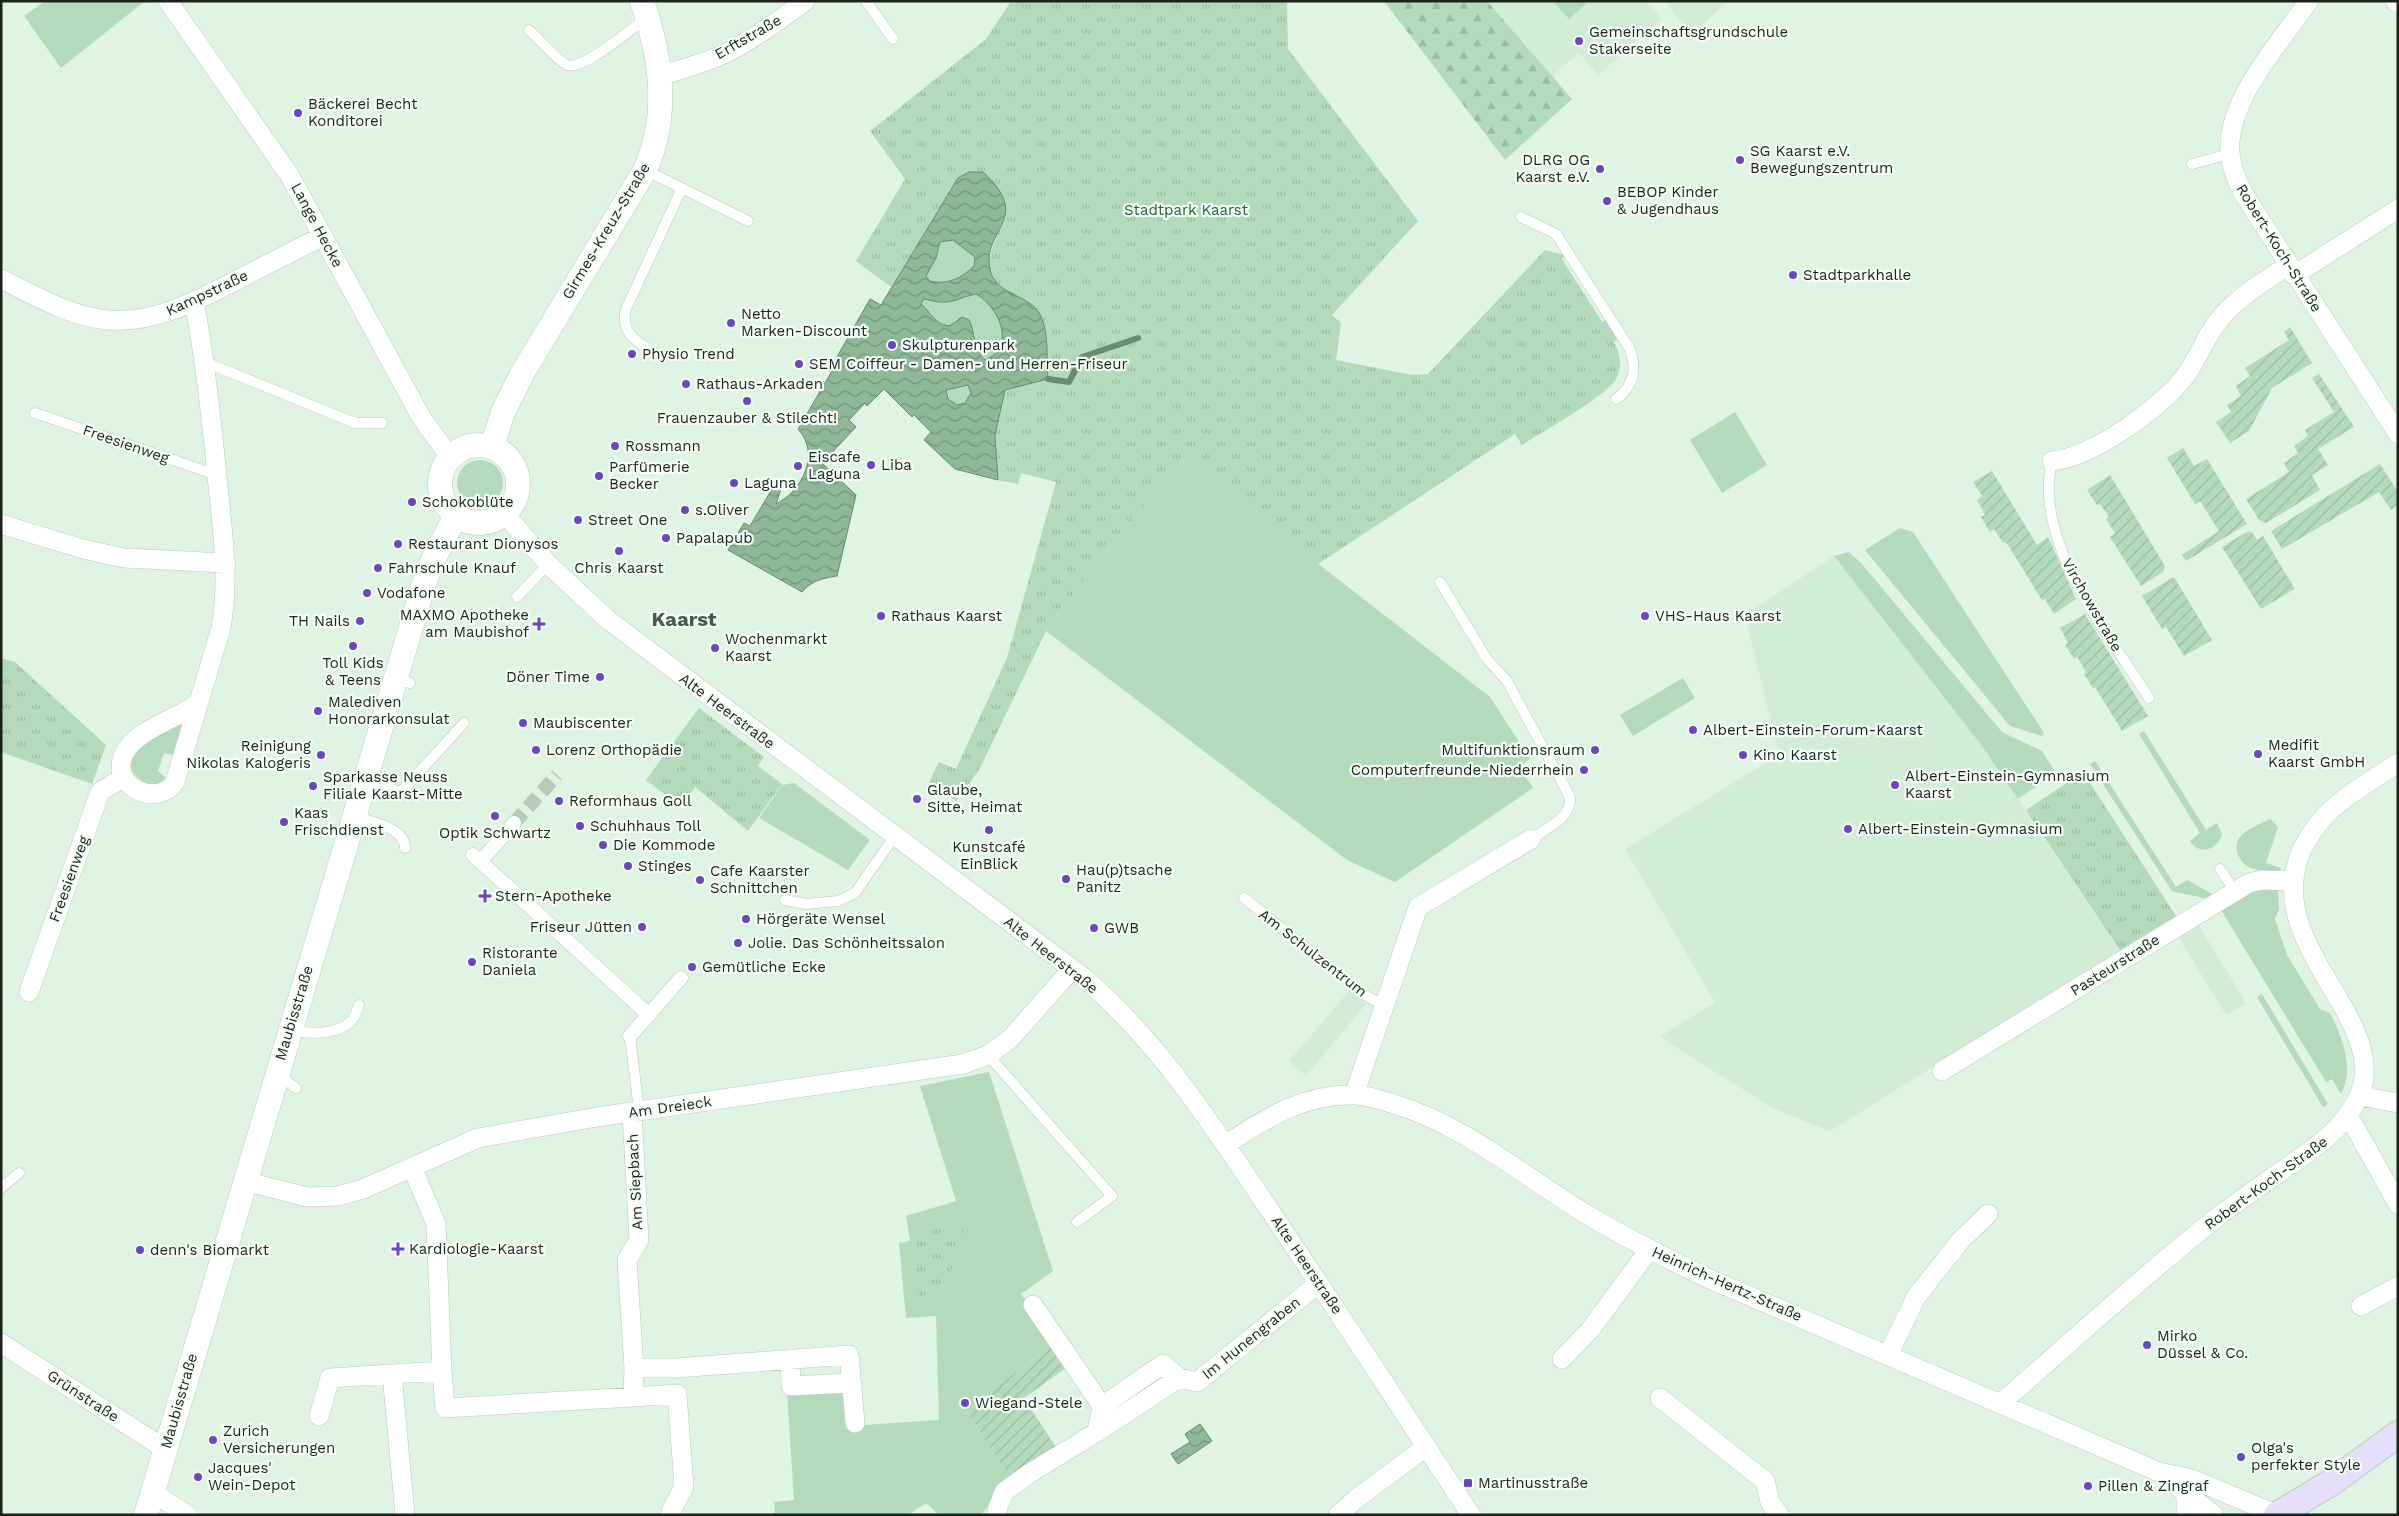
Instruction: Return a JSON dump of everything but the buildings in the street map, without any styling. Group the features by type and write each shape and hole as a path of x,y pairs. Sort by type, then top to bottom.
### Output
{"main road":[{"path":"2278,1515 2332,1482 2398,1434"}],"street":[{"name":"Lange Hecke","path":"168,1 290,176 421,417 450,457"},
{"name":"Erftstraße","path":"660,76 697,65 726,53 765,30 805,1"},
{"name":"Robert-Koch-Straße","path":"2309,1 2266,62 2236,112 2231,132 2230,154 2234,175 2291,271 2398,434"},
{"name":"Girmes-Kreuz-Straße","path":"492,447 503,412 523,372 644,170 657,137 661,104 660,76 656,43 645,10"},
{"name":"Virchowstraße","path":"2052,461 2061,461 2085,452 2166,398 2189,371 2207,337 2224,314 2256,286 2291,271 2398,209"},
{"name":"Kampstraße","path":"1,280 81,314 106,320 130,321 158,315 194,301 323,236"},
{"path":"194,301 205,362 217,475 226,563 225,602 221,628 198,704 173,786 159,794 146,794 133,789 124,777 122,758 133,741 198,704"},
{"path":"477,445 492,447 504,453 513,464 518,476 518,490 514,503 505,514 494,521 481,523 468,521 456,516 445,503 440,488 442,471 450,457 463,448 477,445"},
{"name":"Alte Heerstraße","path":"505,514 548,564 600,613 643,648 1072,969 1128,1018 1155,1048 1226,1145 1471,1515"},
{"name":"Maubisstraße","path":"146,1515 276,1073 365,780 403,680 423,587 432,562 456,516"},
{"path":"1,524 83,549 118,557 226,563"},
{"name":"Robert-Koch-Straße","path":"2001,1403 2171,1256 2225,1212 2317,1147 2334,1132 2348,1115 2359,1096 2363,1070 2358,1042 2350,1022 2302,932 2293,904 2294,881 2299,856 2308,838 2320,822 2340,803 2398,763"},
{"name":"Freesienweg","path":"29,992 100,792 124,777"},
{"path":"514,824 477,858 648,1015"},
{"name":"Am Schulzentrum","path":"1354,1095 1418,907 1531,839"},
{"name":"Pasteurstraße","path":"1942,1071 2235,891 2254,881 2294,881"},
{"name":"Am Dreieck","path":"244,1181 307,1197 338,1196 363,1189 478,1138 635,1112 963,1064 988,1056 1010,1039 1072,969"},
{"path":"630,1036 681,978"},
{"name":"Heinrich-Hertz-Straße","path":"1226,1145 1278,1111 1297,1104 1354,1095 1410,1109 1451,1126 1474,1139 1590,1216 1649,1250 1704,1277 2159,1472 2192,1479 2278,1515"},
{"path":"2359,1096 2398,1103"},
{"name":"Am Siepbach","path":"633,1397 634,1368 627,1260 639,1240 635,1112"},
{"path":"2348,1115 2398,1204"},
{"path":"412,1167 436,1224 445,1408 677,1394"},
{"path":"1888,1355 1916,1296 1961,1240 1988,1214"},
{"path":"1562,1359 1590,1330 1649,1250"},
{"name":"Im Hunengraben","path":"1102,1406 1163,1364 1179,1378 1197,1382 1319,1283"},
{"path":"2361,1306 2398,1286"},
{"path":"1033,1304 1102,1406 1098,1432"},
{"name":"Grünstraße","path":"1,1343 165,1449"},
{"path":"634,1368 676,1368 849,1355 855,1422"},
{"path":"790,1359 791,1386 851,1383"},
{"path":"671,1515 671,1511 684,1487 676,1368"},
{"path":"319,1416 330,1378 442,1371"},
{"path":"392,1374 405,1515"},
{"name":"Im Hunengraben","path":"998,1515 997,1510 1004,1492 1030,1473 1098,1432 1179,1378"},
{"path":"1660,1398 1765,1481 1770,1502 1779,1515"},
{"path":"1338,1515 1356,1499 1426,1448"},
{"name":"Heinrich-Hertz-Straße","path":"2159,1472 2214,1515"},
{"path":"152,1492 187,1515"},
{"path":"2186,1492 2186,1515"}],"lane":[{"path":"866,1 893,39"},
{"path":"530,30 566,65 576,65 590,59 645,10"},
{"path":"2192,164 2230,154"},
{"path":"644,170 748,221"},
{"path":"662,357 629,335 623,319 682,188"},
{"path":"1521,216 1556,234 1630,349 1634,362 1634,376 1625,392 1616,399"},
{"path":"205,362 355,424 382,423"},
{"name":"Freesienweg","path":"35,413 217,475"},
{"name":"Virchowstraße","path":"2052,461 2047,493 2056,531 2068,566 2094,612 2149,698"},
{"path":"517,597 548,564"},
{"path":"1440,582 1487,659 1508,681 1570,797 1570,808 1564,816 1531,839"},
{"path":"365,780 402,792 464,723"},
{"path":"354,816 394,831 402,837 405,848"},
{"path":"785,900 806,904 838,901 855,893 894,836"},
{"path":"2220,869 2235,891"},
{"name":"Am Schulzentrum","path":"1244,898 1362,992 1384,1006"},
{"path":"289,1030 305,1033 322,1032 338,1028 353,1019 359,1005"},
{"path":"630,1036 635,1112"},
{"path":"988,1056 1112,1196 1077,1222"},
{"path":"276,1073 296,1088"},
{"path":"1,1188 19,1173"}],"shaded area":[{"name":"Gemeinschaftsgrundschule Stakerseite","path":"1487,1 1647,1 1662,19 1598,75 1579,53 1552,76"},
{"name":"Gemeinschaftsgrundschule Stakerseite","path":"1664,1 1728,1 1692,34"},
{"name":"Albert-Einstein-Gymnasium","path":"1834,556 1982,746 2120,950 1830,1131 1772,1108 1660,1037 1715,1002 1625,849 1779,755 1745,615"},
{"path":"2198,924 2246,1003 2226,1015 2178,936"},
{"path":"1350,990 1366,1004 1306,1076 1289,1061"}],"green space":[{"path":"45,1 145,1 61,68 24,16"},
{"name":"Stadtpark Kaarst","path":"1011,1 1287,1 1288,49 1418,221 1332,315 1341,323 1336,360 1412,375 1428,374 1545,250 1564,255 1562,259 1602,322 1606,320 1617,340 1614,342 1620,365 1616,379 1610,386 1573,413 1522,445 1515,434 1318,564 1183,459 1104,554 1046,631 979,770 956,801 929,782 939,762 956,769 1007,658 1056,482 1021,473 1018,484 998,480 995,435 1005,390 1048,379 1037,310 1006,291 992,277 990,260 992,250 1006,217 958,178 891,287 856,261 905,179 870,131 986,39"},
{"path":"1384,1 1487,1 1572,99 1505,160"},
{"path":"1553,1 1589,1 1569,19"},
{"path":"953,240 975,257 974,266 954,280 943,282 930,281 926,276 936,258 940,242"},
{"path":"976,294 992,308 1001,327 1002,337 1000,346 995,354 985,360 978,349 973,328 957,319 949,326 944,325 921,305 924,299 946,302"},
{"path":"2290,327 2312,363 2272,388 2249,431 2230,443 2216,422 2231,412 2227,405 2241,396 2236,386 2250,376 2245,368 2289,340 2284,332"},
{"path":"2319,374 2354,427 2318,449 2328,465 2312,475 2320,490 2266,523 2259,520 2246,499 2289,472 2284,463 2298,453 2294,446 2308,436 2305,430 2334,412 2312,378"},
{"path":"968,385 971,393 965,403 957,405 948,399 946,390"},
{"path":"1735,412 1767,465 1722,493 1690,440"},
{"path":"2183,448 2194,466 2207,459 2247,524 2186,561 2182,555 2219,531 2200,501 2195,504 2167,458"},
{"path":"1183,459 1490,697 1530,759 1519,767 1533,788 1395,882 1347,860 1046,631 1104,554"},
{"path":"480,460 493,464 499,470 503,483 499,496 493,502 480,506 467,502 461,496 457,483 461,470 467,464"},
{"path":"2380,464 2398,492 2398,505 2391,510 2379,492 2282,549 2271,531"},
{"path":"1992,471 2037,545 2048,537 2076,599 2054,614 2045,599 2042,600 2006,542 2003,543 1994,529 1990,532 1981,517 1985,515 1977,500 1982,496 1973,482"},
{"path":"2110,475 2165,566 2163,572 2141,586 2110,537 2115,533 2106,519 2109,517 2100,504 2097,505 2087,490"},
{"path":"1900,528 1913,532 2044,733 2042,736 2010,726 1865,550"},
{"path":"2248,531 2252,532 2257,540 2263,536 2295,589 2261,609 2222,547"},
{"path":"1849,552 1862,564 2002,732 2042,751 2056,773 2018,799 1982,746 1834,556"},
{"path":"2174,577 2212,640 2184,656 2166,627 2162,629 2142,596"},
{"path":"2085,614 2148,716 2122,731 2095,687 2093,688 2084,674 2086,672 2077,657 2074,659 2065,645 2068,643 2060,628"},
{"path":"1,658 15,662 106,745 92,784 1,752"},
{"path":"1683,678 1695,698 1633,736 1620,715"},
{"path":"699,708 764,757 758,766 782,784 748,831 695,787 681,807 646,780"},
{"path":"179,724 182,725 182,728 174,755 164,753 158,771 166,778 157,785 143,782 136,776 131,767 136,751 153,738"},
{"path":"2144,731 2206,830 2217,823 2222,834 2217,844 2203,850 2194,846 2190,841 2200,833 2139,734"},
{"path":"2095,761 2176,887 2187,880 2214,895 2208,899 2172,891 2090,764"},
{"path":"2083,772 2176,916 2120,950 2026,810"},
{"path":"794,783 870,840 848,870 759,818 782,785"},
{"path":"2270,819 2278,827 2266,863 2281,868 2280,873 2261,871 2249,867 2240,859 2237,852 2237,842 2243,834"},
{"path":"2252,890 2278,890 2279,909 2275,919 2287,955 2320,1009 2330,1013 2339,1032 2347,1063 2347,1074 2341,1094 2332,1079 2326,1082 2221,910"},
{"path":"2262,994 2328,1104 2323,1107 2257,997"},
{"path":"989,1072 1053,1271 1021,1294 1056,1343 965,1409 1011,1480 981,1515 939,1515 926,1503 908,1515 775,1515 774,1502 794,1500 787,1392 846,1390 849,1426 939,1420 936,1316 906,1318 899,1243 910,1241 906,1216 956,1201 920,1086"},
{"path":"948,1223 963,1228 965,1246 939,1290 922,1296 914,1292 910,1275 913,1247 917,1239 930,1228"},
{"path":"1056,1343 1070,1365 1024,1398 1057,1449 1011,1480 965,1409"}],"water":[{"path":"969,172 983,172 998,188 1004,201 1006,213 989,255 990,269 998,284 1033,305 1042,318 1047,343 1048,379 1005,390 995,435 998,480 955,469 924,440 931,432 914,415 912,417 884,389 867,406 865,403 849,420 856,427 822,463 856,495 837,576 809,585 802,592 728,550 744,523 750,526 775,484 782,486 776,504 794,490 800,481 808,460 808,449 805,439 798,429 836,364 834,362 870,299 881,305 958,178","holes":["953,240 975,257 974,266 954,280 943,282 930,281 926,276 936,258 940,242","976,294 992,308 1001,327 1002,337 1000,346 995,354 985,360 981,356 969,320 962,317 949,326 944,325 936,321 921,304 924,299 941,302","968,385 971,393 965,403 957,405 948,399 946,390"]},
{"path":"1200,1424 1212,1441 1178,1464 1171,1454 1190,1442 1185,1434"}],"waterway":[{"path":"1048,379 1069,382 1082,357 1138,338"}],"tunnel":[{"path":"514,823 557,775"}],"place":[{"name":"Gemeinschaftsgrundschule Stakerseite","path":"1579,41"},
{"name":"Bäckerei Becht Konditorei","path":"298,113"},
{"name":"SG Kaarst e.V. Bewegungszentrum","path":"1740,160"},
{"name":"DLRG OG Kaarst e.V.","path":"1600,169"},
{"name":"BEBOP Kinder & Jugendhaus","path":"1607,201"},
{"name":"Stadtparkhalle","path":"1793,275"},
{"name":"Netto Marken-Discount","path":"731,323"},
{"name":"Skulpturenpark","path":"892,345"},
{"name":"Physio Trend","path":"632,354"},
{"name":"SEM Coiffeur - Damen- und Herren-Friseur","path":"799,364"},
{"name":"Rathaus-Arkaden","path":"686,384"},
{"name":"Frauenzauber & Stilecht!","path":"747,401"},
{"name":"Rossmann","path":"615,446"},
{"name":"Liba","path":"871,465"},
{"name":"Eiscafe Laguna","path":"798,466"},
{"name":"Parfümerie Becker","path":"599,476"},
{"name":"Laguna","path":"734,483"},
{"name":"Schokoblüte","path":"412,502"},
{"name":"s.Oliver","path":"685,510"},
{"name":"Street One","path":"578,520"},
{"name":"Papalapub","path":"666,538"},
{"name":"Restaurant Dionysos","path":"398,544"},
{"name":"Chris Kaarst","path":"619,551"},
{"name":"Fahrschule Knauf","path":"378,568"},
{"name":"Vodafone","path":"367,593"},
{"name":"Rathaus Kaarst","path":"881,616"},
{"name":"VHS-Haus Kaarst","path":"1645,616"},
{"name":"TH Nails","path":"360,621"},
{"name":"MAXMO Apotheke am Maubishof","path":"539,624"},
{"name":"Toll Kids & Teens","path":"353,646"},
{"name":"Wochenmarkt Kaarst","path":"715,648"},
{"name":"Döner Time","path":"600,677"},
{"name":"Malediven Honorarkonsulat","path":"318,711"},
{"name":"Maubiscenter","path":"523,723"},
{"name":"Albert-Einstein-Forum-Kaarst","path":"1693,730"},
{"name":"Lorenz Orthopädie","path":"536,750"},
{"name":"Multifunktionsraum","path":"1595,750"},
{"name":"Medifit Kaarst GmbH","path":"2258,754"},
{"name":"Reinigung Nikolas Kalogeris","path":"321,755"},
{"name":"Kino Kaarst","path":"1743,755"},
{"name":"Computerfreunde-Niederrhein","path":"1584,770"},
{"name":"Albert-Einstein-Gymnasium Kaarst","path":"1895,785"},
{"name":"Sparkasse Neuss Filiale Kaarst-Mitte","path":"313,786"},
{"name":"Glaube, Sitte, Heimat","path":"917,799"},
{"name":"Reformhaus Goll","path":"559,801"},
{"name":"Optik Schwartz","path":"495,816"},
{"name":"Kaas Frischdienst","path":"284,822"},
{"name":"Schuhhaus Toll","path":"580,826"},
{"name":"Albert-Einstein-Gymnasium","path":"1848,829"},
{"name":"Kunstcafé EinBlick","path":"989,830"},
{"name":"Die Kommode","path":"603,845"},
{"name":"Stinges","path":"628,866"},
{"name":"Hau(p)tsache Panitz","path":"1066,879"},
{"name":"Cafe Kaarster Schnittchen","path":"700,880"},
{"name":"Stern-Apotheke","path":"485,896"},
{"name":"Hörgeräte Wensel","path":"746,919"},
{"name":"Friseur Jütten","path":"642,927"},
{"name":"GWB","path":"1094,928"},
{"name":"Jolie. Das Schönheitssalon","path":"738,943"},
{"name":"Ristorante Daniela","path":"472,962"},
{"name":"Gemütliche Ecke","path":"692,967"},
{"name":"Kardiologie-Kaarst","path":"398,1249"},
{"name":"denn's Biomarkt","path":"140,1250"},
{"name":"Mirko Düssel & Co.","path":"2147,1345"},
{"name":"Wiegand-Stele","path":"965,1403"},
{"name":"Zurich Versicherungen","path":"213,1440"},
{"name":"Olga's perfekter Style","path":"2241,1457"},
{"name":"Jacques' Wein-Depot","path":"198,1477"},
{"name":"Martinusstraße","path":"1468,1483"},
{"name":"Pillen & Zingraf","path":"2088,1486"}],"district":[{"name":"Kaarst","path":"684,619"}]}
